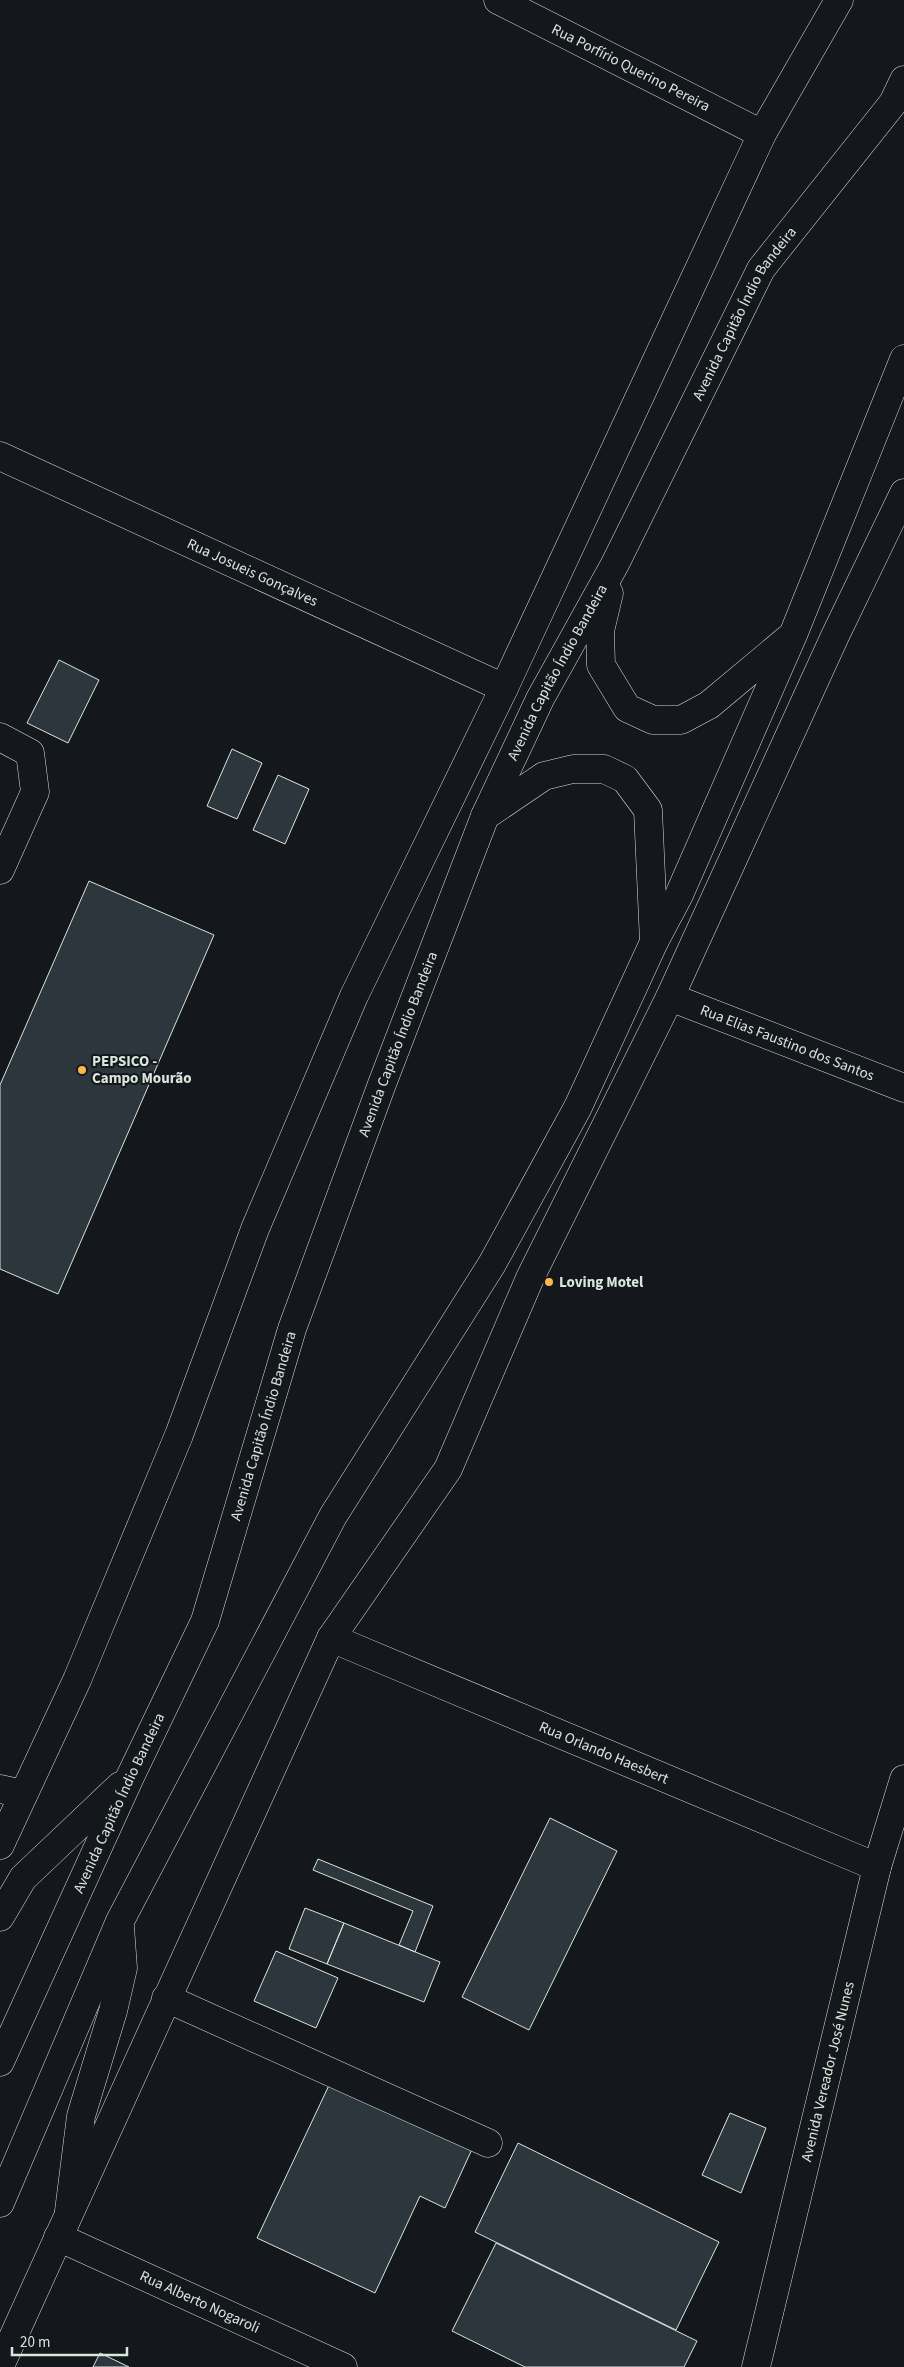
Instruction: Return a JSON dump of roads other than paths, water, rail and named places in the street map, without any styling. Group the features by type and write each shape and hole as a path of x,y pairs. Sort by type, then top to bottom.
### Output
{"street":[{"name":"Rua Porfírio Querino Pereira","path":"498,0 762,134"},
{"path":"0,1845 12,1792 77,1680 172,1453 255,1230 354,996 504,688 762,134 839,0"},
{"name":"Avenida Capitão Índio Bandeira","path":"0,2062 130,1777 205,1620 292,1330 382,1084 485,816 540,699 615,564 761,269 892,103 904,80"},
{"path":"0,2203 120,1921 333,1516 492,1264 569,1125 654,942 679,895 793,635 904,359"},
{"name":"Rua Josueis Gonçalves","path":"0,456 504,688"},
{"path":"0,2366 331,1638 448,1469 530,1278 670,997 835,636 904,493"},
{"path":"615,564 600,631 601,666 627,708 653,720 681,720 709,705 793,635"},
{"path":"0,737 30,752 35,792 0,870"},
{"path":"485,816 544,776 573,769 604,769 625,779 648,810 654,942"},
{"name":"Rua Elias Faustino dos Santos","path":"670,997 904,1088"},
{"name":"Rua Orlando Haesbert","path":"331,1638 878,1868"},
{"path":"0,1917 22,1878 130,1777"},
{"name":"Avenida Vereador José Nunes","path":"756,2367 878,1868 904,1779"},
{"path":"69,2211 81,2116 113,2010 123,1968 120,1921"},
{"path":"166,1998 488,2143"},
{"name":"Rua Alberto Nogaroli","path":"58,2237 343,2367"}],"place":[{"name":"PEPSICO - Campo Mourão","path":"82,1070"},
{"name":"Loving Motel","path":"549,1282"}]}
